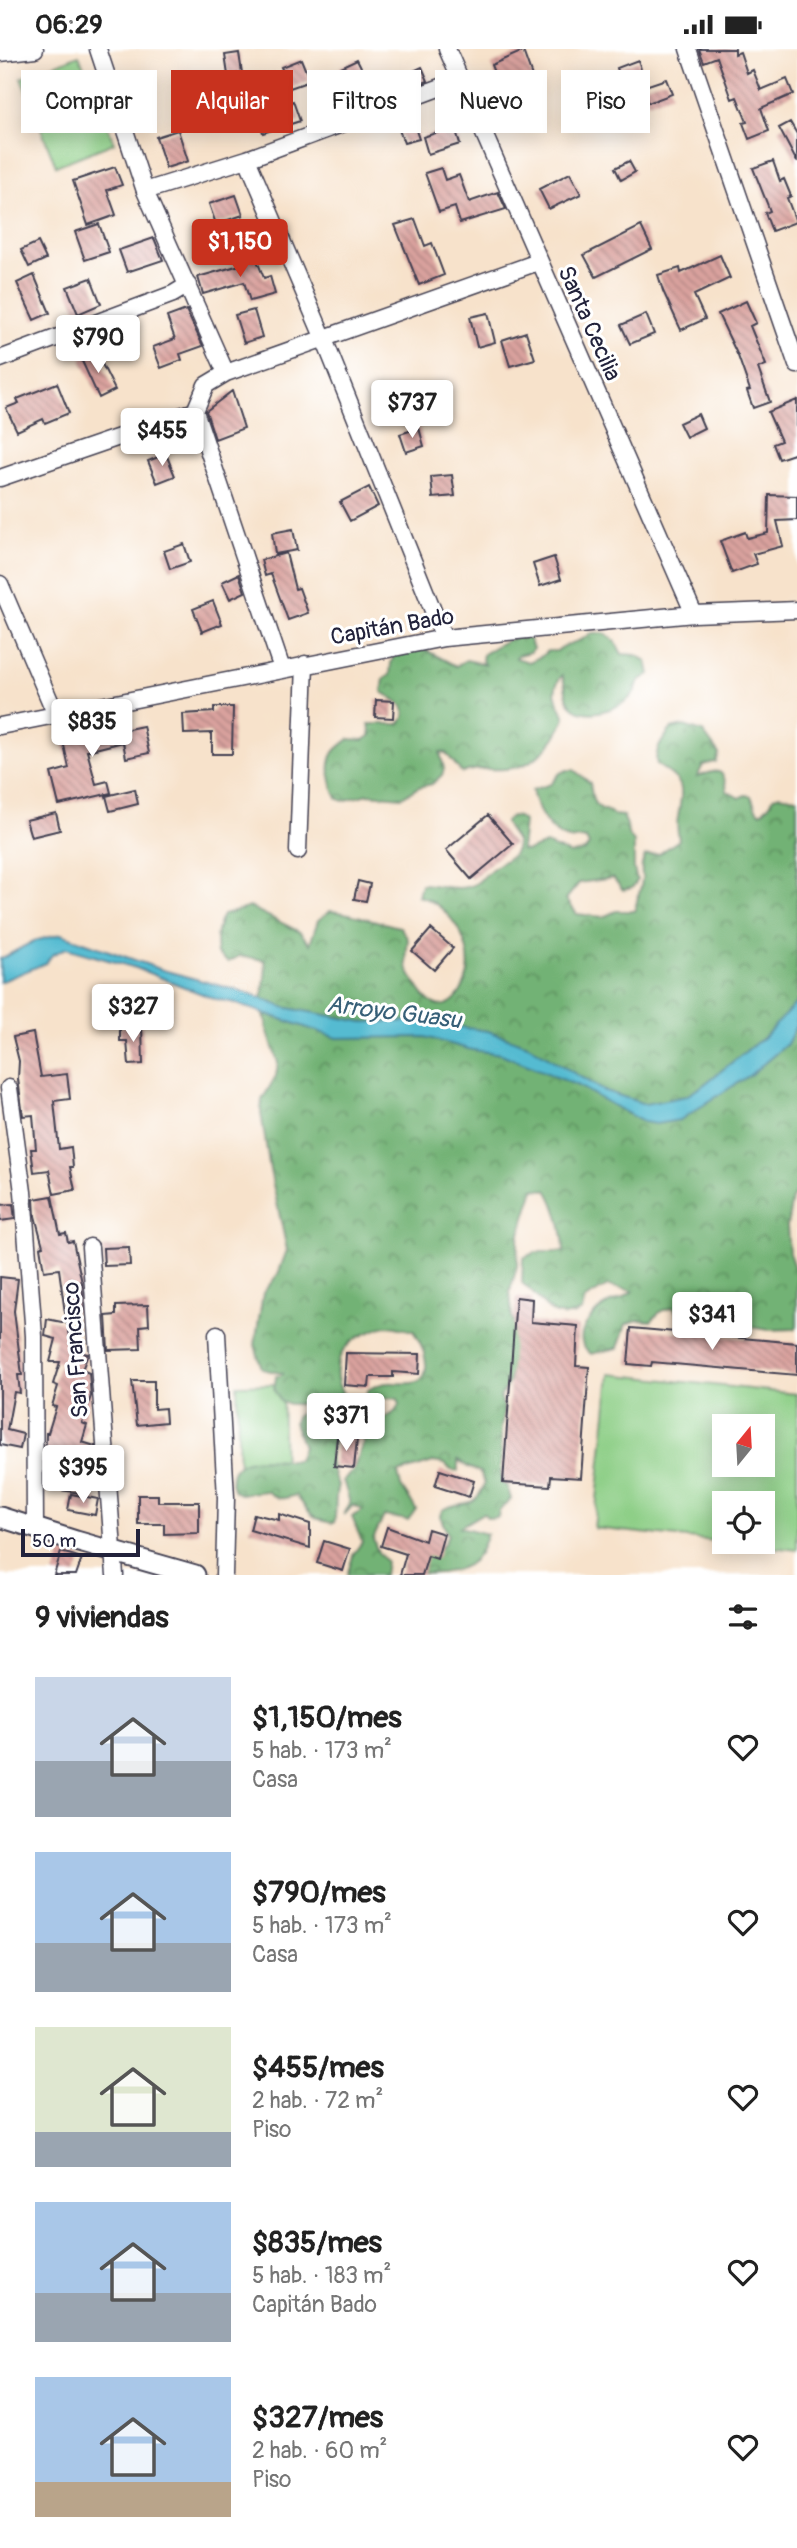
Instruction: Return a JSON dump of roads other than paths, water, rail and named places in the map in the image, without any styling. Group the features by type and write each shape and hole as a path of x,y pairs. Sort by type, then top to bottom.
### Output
{"main road":[{"path":"0,1517 195,1575"}],"street":[{"path":"0,53 35,49"},
{"path":"98,49 145,191 226,373"},
{"name":"Santa Cecilia","path":"447,49 456,70"},
{"path":"688,49 797,365"},
{"path":"145,191 247,159 435,89"},
{"name":"Santa Cecilia","path":"483,133 694,614"},
{"path":"247,159 324,339 444,638"},
{"path":"282,669 195,411 206,385 226,373 538,262"},
{"path":"0,359 173,295 188,285"},
{"path":"0,478 195,411"},
{"path":"0,583 56,715"},
{"name":"Capitán Bado","path":"0,726 444,638 694,614 797,610"},
{"path":"298,851 305,664"},
{"path":"9,1088 23,1192 34,1336 36,1528"},
{"name":"San Francisco","path":"90,1247 115,1575"},
{"path":"218,1334 226,1498 224,1575"}],"water":[{"path":"61,934 163,970 247,993 283,1007 363,1022 420,1021 488,1031 528,1045 602,1090 645,1104 686,1096 702,1086 765,1036 797,1002 797,1024 787,1044 750,1075 680,1120 656,1124 643,1122 578,1086 501,1054 472,1050 425,1037 337,1038 215,999 136,968 66,948 52,955 46,963 0,982 0,959 34,941"}],"water label":[{"name":"Arroyo Guasu","path":"394,1012"}]}
